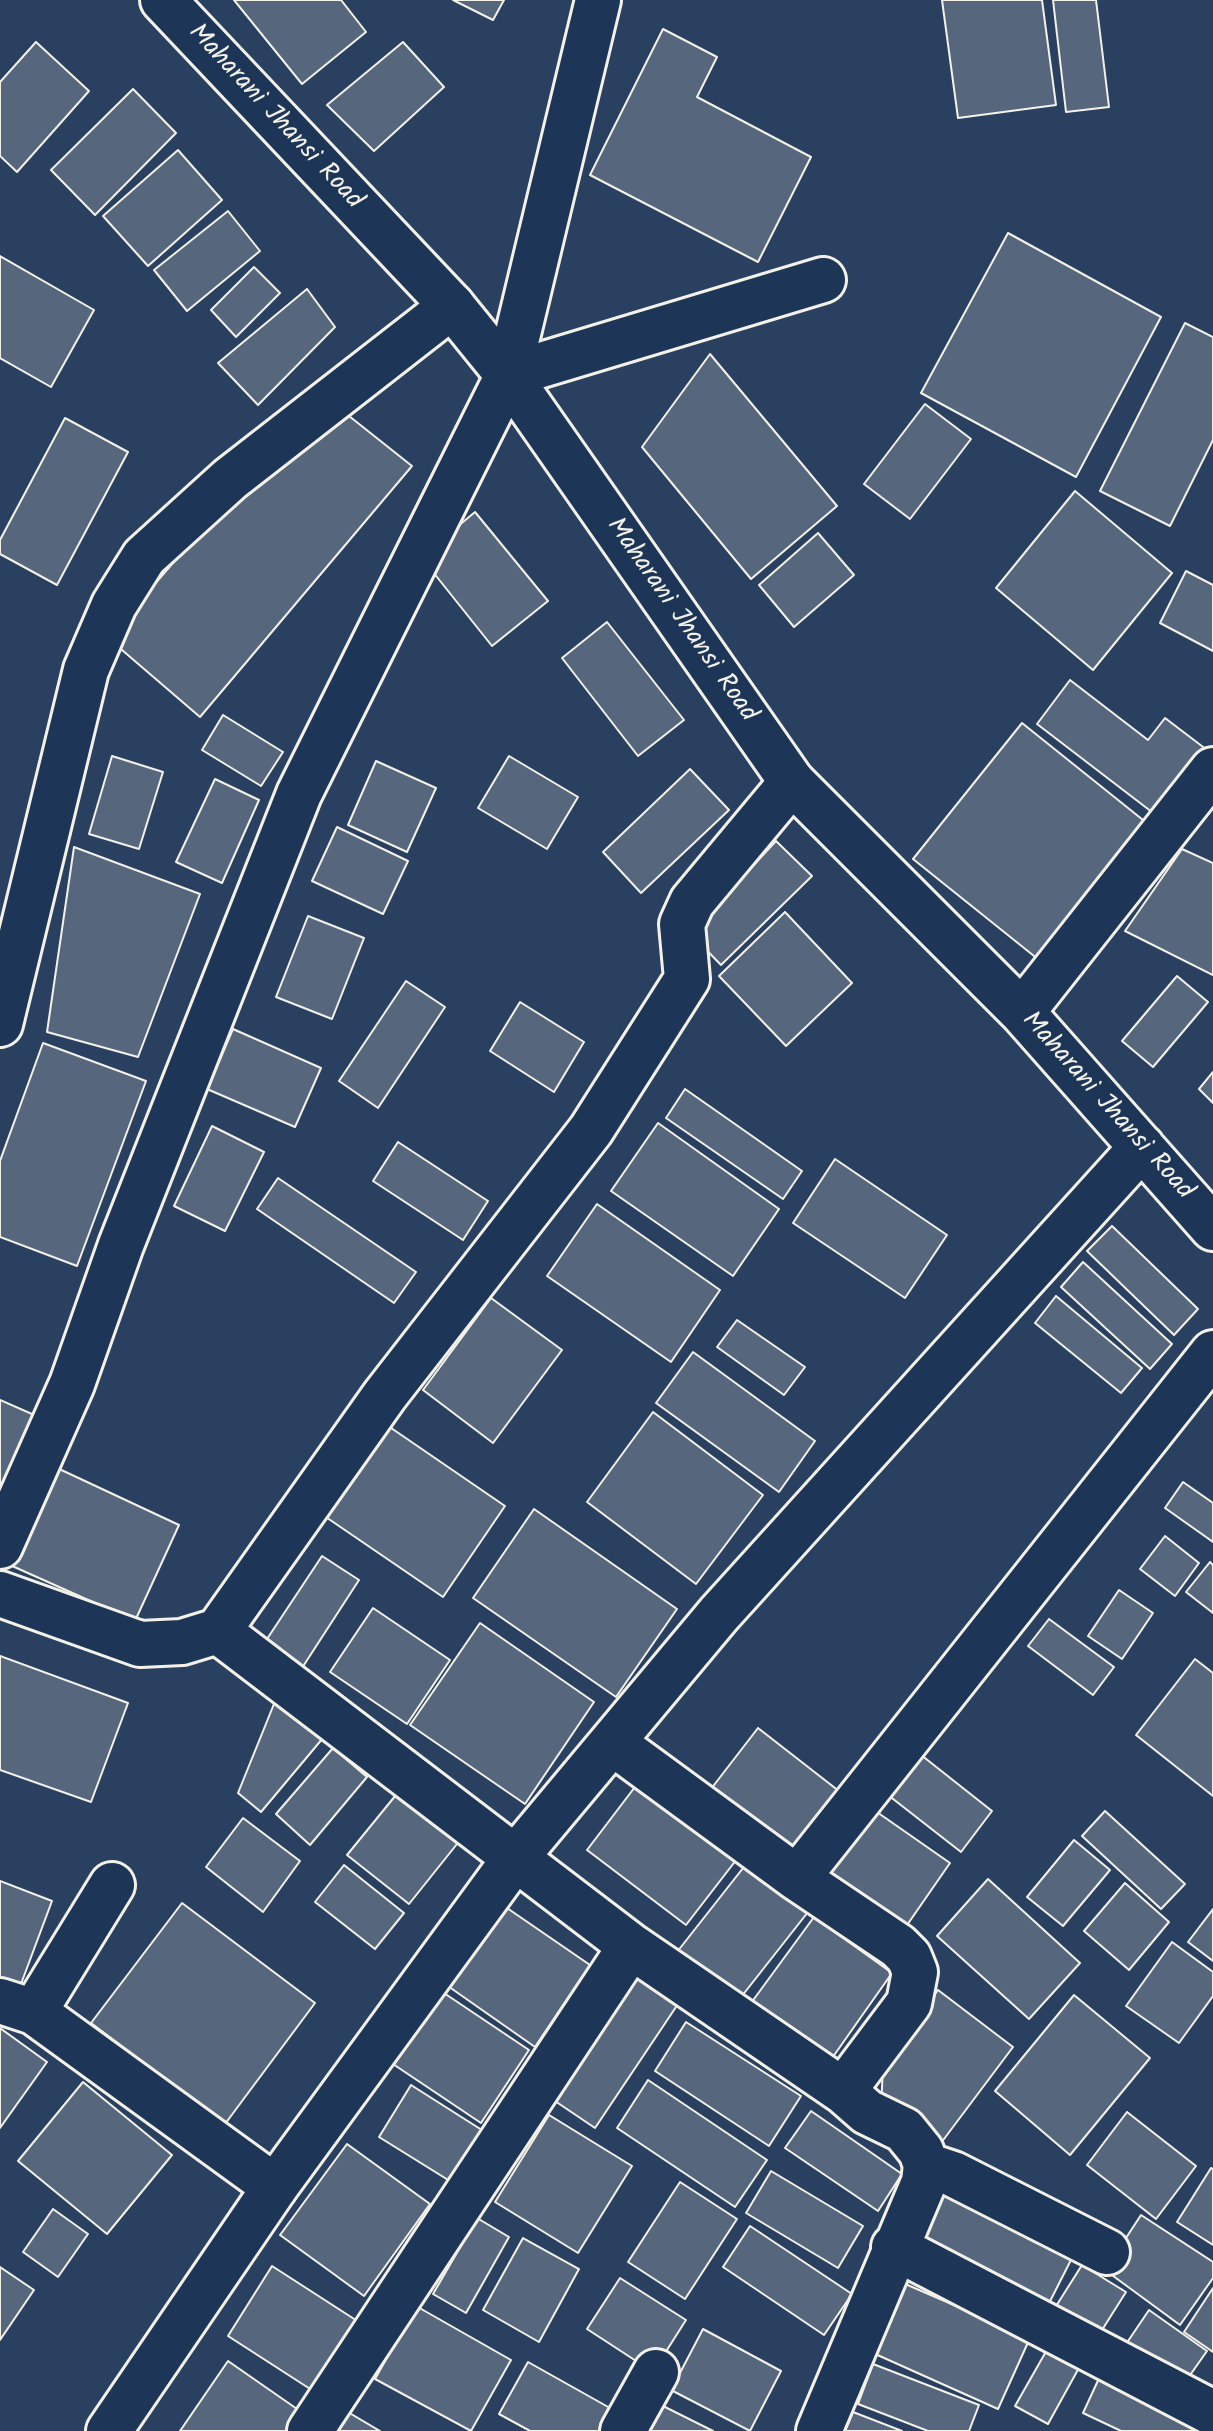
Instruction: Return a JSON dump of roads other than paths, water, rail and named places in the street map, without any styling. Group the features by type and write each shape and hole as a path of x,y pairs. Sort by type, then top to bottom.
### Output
{"street":[{"name":"Maharani Jhansi Road","path":"163,0 452,306 508,375 792,782 1022,1012 1213,1228"},
{"path":"0,1546 72,1384 121,1245 299,794 508,375 598,0"},
{"path":"508,375 823,280"},
{"path":"0,1024 86,670 114,605 144,557 230,479 452,306"},
{"path":"1022,1012 1213,770"},
{"path":"0,1594 140,1644 182,1642 218,1631 385,1395 591,1130 687,979 682,924 692,902 792,782"},
{"path":"109,2431 275,2187 516,1857 719,1614 1142,1147"},
{"path":"797,1878 1213,1353"},
{"path":"218,1631 631,1946 843,2091 867,2112 904,2130 921,2151 926,2165 924,2182 819,2431"},
{"path":"613,1743 797,1878 898,1946 909,1957 915,1972 909,2003 843,2091"},
{"path":"112,1885 17,2006 275,2187"},
{"path":"310,2431 631,1946"},
{"path":"926,2165 953,2174 1107,2252"},
{"path":"894,2247 1213,2413"},
{"path":"623,2431 656,2372"}]}
